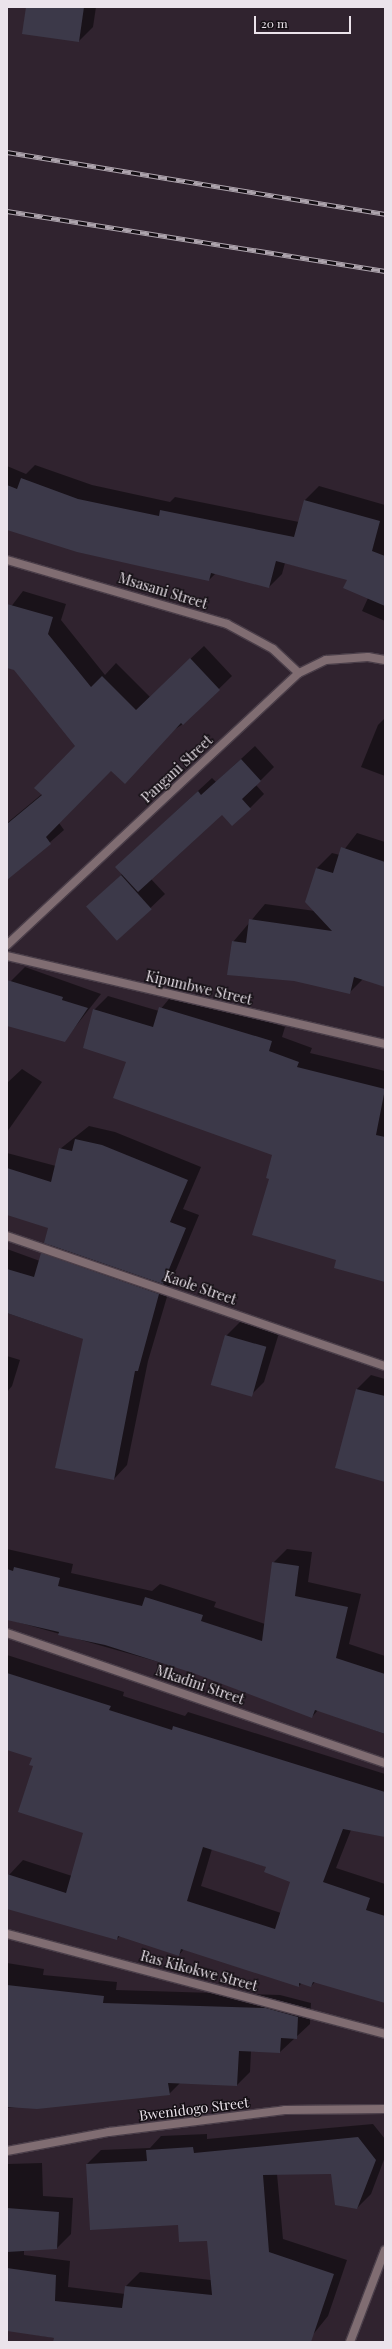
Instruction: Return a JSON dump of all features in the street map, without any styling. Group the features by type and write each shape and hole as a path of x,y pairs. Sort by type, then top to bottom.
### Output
{"street":[{"name":"Msasani Street","path":"7,560 227,624 273,649 299,673"},
{"name":"Pangani Street","path":"7,945 299,673 326,660 368,657 385,660"},
{"name":"Kipumbwe Street","path":"7,956 385,1044"},
{"name":"Kaole Street","path":"7,1236 385,1366"},
{"name":"Mkadini Street","path":"7,1633 385,1763"},
{"name":"Ras Kikokwe Street","path":"7,1934 385,2034"},
{"name":"Bwenidogo Street","path":"7,2151 109,2132 284,2110 385,2109"},
{"path":"350,2342 385,2250"}],"building":[{"path":"26,7 84,7 79,42 22,34"},
{"path":"21,478 78,499 159,516 160,510 294,537 304,500 380,521 372,551 385,556 385,606 343,588 347,580 276,561 269,588 211,573 209,581 148,568 77,552 7,530 7,485 17,489"},
{"path":"7,604 53,617 48,634 91,687 102,676 136,710 190,658 220,690 183,725 181,723 125,784 111,771 46,837 51,844 7,880 7,824 42,795 34,788 75,746 14,670 7,668"},
{"path":"241,759 261,781 242,799 251,809 232,826 222,815 138,892 115,867 198,791 201,795"},
{"path":"341,847 385,862 385,987 354,977 350,994 294,981 227,975 232,941 246,943 249,919 332,931 305,902 316,868 333,873"},
{"path":"121,875 152,909 117,941 86,906"},
{"path":"7,980 63,997 62,1000 88,1008 65,1042 7,1026"},
{"path":"159,1007 272,1041 269,1051 299,1062 297,1067 385,1089 376,1135 385,1137 385,1282 334,1268 336,1260 252,1235 269,1179 266,1178 272,1155 113,1098 126,1062 83,1048 93,1009 153,1027"},
{"path":"75,1139 102,1145 188,1180 170,1222 186,1228 163,1284 44,1243 48,1228 7,1215 7,1168 51,1182 59,1148 72,1151"},
{"path":"41,1253 159,1294 138,1371 135,1371 114,1480 55,1468 83,1339 7,1313 7,1269 34,1277"},
{"path":"225,1335 266,1347 252,1397 211,1385"},
{"path":"356,1389 385,1396 385,1482 335,1468"},
{"path":"272,1562 299,1566 295,1596 348,1607 336,1658 385,1674 385,1734 315,1710 312,1718 193,1673 105,1645 58,1635 59,1632 7,1620 7,1569 13,1571 14,1567 60,1578 58,1586 142,1606 145,1597 203,1615 201,1621 262,1641"},
{"path":"7,1673 111,1706 109,1710 172,1730 173,1726 385,1792 385,1837 343,1829 323,1882 370,1898 366,1910 385,1916 385,2003 313,1982 311,1987 299,1983 299,1987 181,1949 179,1956 118,1936 117,1940 7,1909 7,1874 66,1893 83,1833 18,1812 33,1766 29,1765 32,1758 7,1750","holes":["203,1847 266,1867 264,1872 290,1882 275,1929 187,1901"]},
{"path":"7,1985 104,1996 103,2003 266,2008 298,2017 297,2039 281,2038 280,2053 239,2051 237,2086 168,2083 170,2095 37,2109 7,2107"},
{"path":"358,2137 376,2160 357,2209 335,2205 331,2174 263,2175 269,2252 334,2274 311,2342 53,2342 54,2338 7,2331 7,2268 56,2275 55,2301 122,2308 125,2286 212,2295 207,2241 179,2242 178,2225 90,2230 86,2164 147,2161 146,2150 193,2147 194,2153"},
{"path":"7,2208 59,2212 57,2249 7,2252"}],"railway":[{"path":"7,152 385,214"},
{"path":"7,211 385,271"}]}
